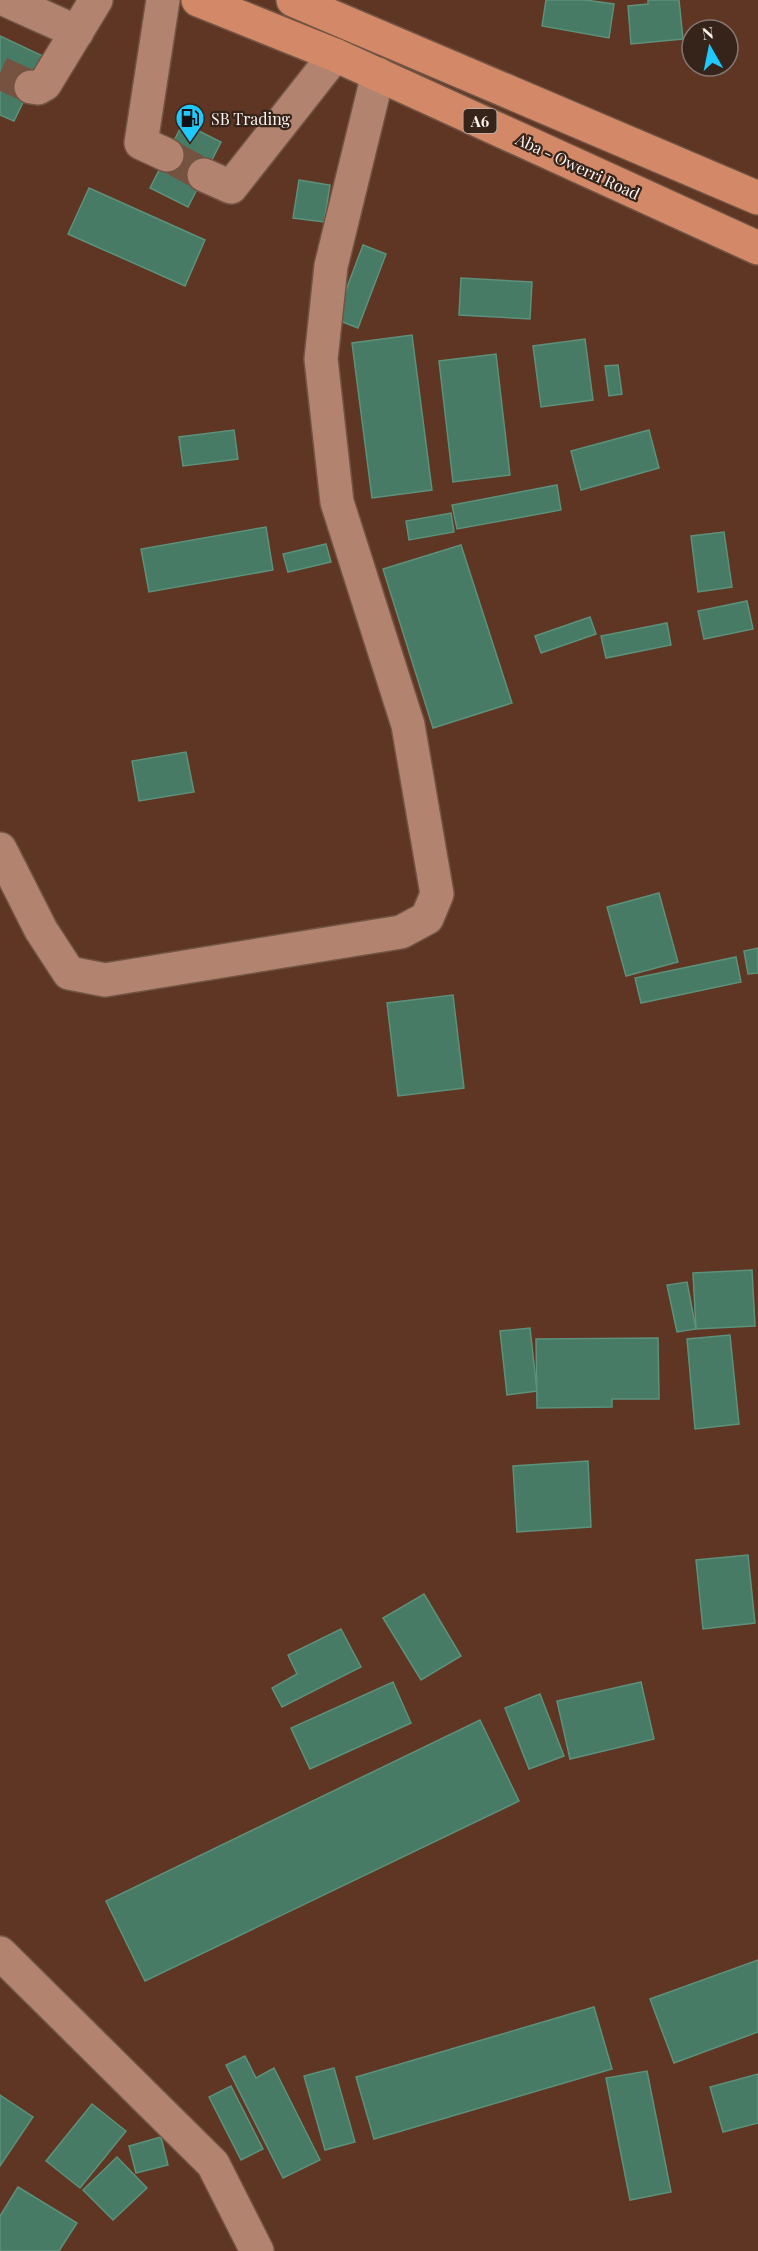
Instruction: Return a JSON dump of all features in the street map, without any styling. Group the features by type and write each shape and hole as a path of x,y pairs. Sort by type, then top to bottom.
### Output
{"highway":[{"name":"Aba - Owerri Road","path":"198,0 378,74 758,248"},
{"name":"A6","path":"293,0 758,198"}],"street":[{"path":"6,0 77,32"},
{"path":"31,87 38,88 45,84 96,0"},
{"path":"163,0 141,143 167,155"},
{"path":"204,175 231,187 335,55"},
{"path":"0,849 41,930 69,973 105,980 401,932 427,918 437,894 408,725 337,502 321,359 330,266 378,74"},
{"path":"0,1953 213,2164 256,2251"}],"building":[{"path":"546,0 585,0 614,4 609,38 542,26"},
{"path":"648,0 679,0 680,39 631,44 628,6 648,4"},
{"path":"0,36 45,57 14,121 0,115"},
{"path":"183,123 221,142 188,207 150,188"},
{"path":"299,180 330,185 324,222 293,218"},
{"path":"89,188 205,240 185,286 68,234"},
{"path":"363,245 386,254 358,328 335,319"},
{"path":"461,278 532,282 530,319 459,315"},
{"path":"412,335 432,490 372,498 352,343"},
{"path":"585,339 593,400 541,407 533,346"},
{"path":"496,354 510,475 453,482 439,361"},
{"path":"618,365 622,394 609,396 605,366"},
{"path":"234,430 238,459 183,466 179,437"},
{"path":"649,430 659,468 581,490 571,451"},
{"path":"557,485 561,510 457,529 452,505"},
{"path":"451,513 454,532 409,540 406,521"},
{"path":"266,527 273,570 149,592 141,549"},
{"path":"724,532 732,587 698,592 691,536"},
{"path":"326,544 331,562 288,572 283,554"},
{"path":"461,545 512,703 433,728 383,569"},
{"path":"747,601 753,629 704,639 698,611"},
{"path":"590,617 596,634 541,653 535,636"},
{"path":"667,623 671,645 606,658 601,636"},
{"path":"186,752 194,792 139,801 132,761"},
{"path":"659,893 678,962 626,976 607,907"},
{"path":"758,948 758,973 748,974 744,951"},
{"path":"736,957 741,982 641,1003 635,978"},
{"path":"453,995 464,1088 398,1096 387,1003"},
{"path":"752,1270 755,1326 696,1329 693,1273"},
{"path":"687,1282 696,1329 677,1332 667,1285"},
{"path":"530,1328 537,1391 507,1395 500,1331"},
{"path":"730,1335 739,1424 695,1429 687,1339"},
{"path":"658,1338 659,1399 612,1399 612,1407 537,1408 536,1339"},
{"path":"588,1461 591,1527 517,1532 513,1466"},
{"path":"748,1555 755,1623 703,1629 696,1560"},
{"path":"424,1594 461,1656 421,1680 383,1618"},
{"path":"341,1629 361,1667 282,1707 272,1688 297,1674 288,1655"},
{"path":"393,1682 411,1723 310,1769 291,1728"},
{"path":"641,1682 654,1739 570,1759 557,1701"},
{"path":"540,1694 564,1756 529,1769 505,1708"},
{"path":"480,1720 519,1801 145,1981 106,1901"},
{"path":"758,1960 758,2032 674,2063 650,1999"},
{"path":"594,2007 612,2069 374,2139 356,2077"},
{"path":"245,2056 256,2078 274,2068 320,2160 283,2178 226,2065"},
{"path":"334,2068 355,2142 325,2150 304,2076"},
{"path":"647,2071 671,2192 630,2200 606,2078"},
{"path":"758,2074 758,2123 723,2132 710,2087"},
{"path":"231,2086 263,2149 241,2160 209,2097"},
{"path":"0,2095 33,2117 0,2166"},
{"path":"92,2104 126,2131 80,2188 46,2161"},
{"path":"161,2137 168,2165 136,2173 129,2146"},
{"path":"117,2157 147,2188 113,2220 83,2190"},
{"path":"18,2187 77,2223 59,2251 0,2251 0,2216"}],"tunnel":[{"path":"0,73 31,87"},
{"path":"167,155 204,175"}],"place":[{"name":"SB Trading","path":"190,144"}]}
